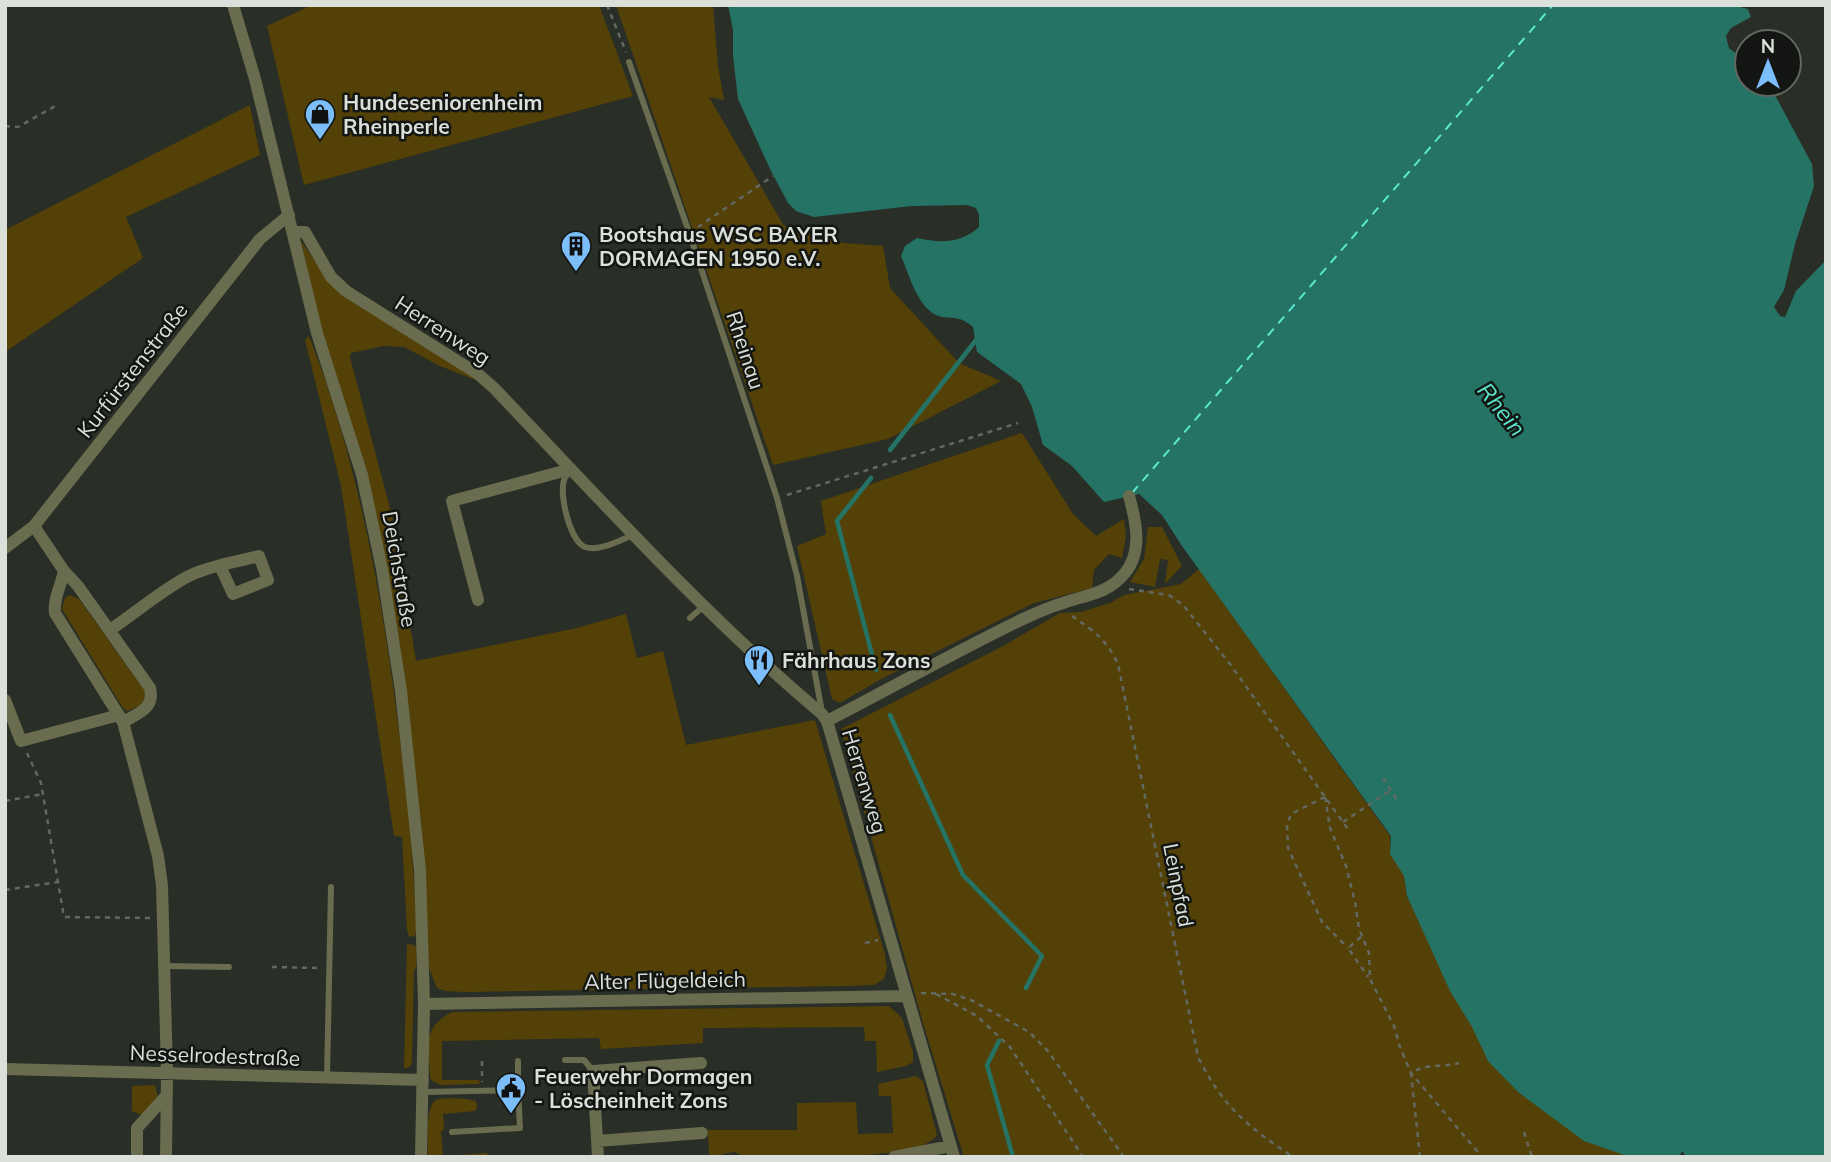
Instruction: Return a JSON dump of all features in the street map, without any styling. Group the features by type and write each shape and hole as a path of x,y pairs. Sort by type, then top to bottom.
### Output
{"street":[{"name":"Deichstraße","path":"233,5 255,79 317,333 362,475 382,569 413,792 420,870 424,1004 421,1157"},
{"name":"Kurfürstenstraße","path":"5,548 34,526 260,239 289,215"},
{"name":"Herrenweg","path":"293,232 305,232 331,277 346,291 478,374 704,606 825,718 953,1151"},
{"path":"478,600 452,500 572,469"},
{"path":"825,718 1024,618 1122,584 1136,544 1136,520 1129,496"},
{"path":"5,699 21,741 121,718 144,710 153,697 150,688 110,630 64,571 34,526"},
{"path":"110,630 185,578 220,566"},
{"path":"64,571 60,590 54,601 55,612 121,718 158,856 164,918 166,1157"},
{"name":"Alter Flügeldeich","path":"424,1004 907,996"},
{"path":"598,1157 593,1071 701,1063"},
{"name":"Nesselrodestraße","path":"5,1069 327,1078 423,1086"},
{"path":"137,1157 137,1128 167,1095"},
{"path":"597,1141 702,1133"},
{"path":"894,1157 953,1151"}],"lane":[{"name":"Rheinau","path":"629,62 689,232 777,498 797,576 825,718"},
{"path":"572,469 564,480 563,490 571,533 576,541 583,546 594,548 633,535"},
{"path":"690,618 704,606"},
{"path":"327,1078 331,887"},
{"path":"165,966 229,967"},
{"path":"565,1060 583,1060 593,1071"},
{"path":"452,1132 520,1128 518,1061"},
{"path":"423,1086 483,1091 518,1090"}],"path":[{"path":"607,5 629,62"},
{"path":"5,126 18,127 57,105"},
{"path":"705,224 773,176"},
{"path":"777,498 884,467 1018,423"},
{"path":"1122,584 1169,596 1183,605 1230,664 1349,832"},
{"name":"Leinpfad","path":"1065,602 1068,613 1098,634 1110,647 1118,664 1198,1057 1212,1085 1228,1106 1255,1130 1293,1157"},
{"path":"21,741 41,783 64,917 164,918"},
{"path":"1383,778 1398,801"},
{"path":"1343,822 1391,790"},
{"path":"5,801 43,794"},
{"path":"1325,797 1331,828 1355,902 1356,919 1369,953 1370,979"},
{"path":"1325,797 1291,814 1287,825 1288,848 1322,922 1348,948 1370,979 1394,1026 1410,1073 1420,1157"},
{"path":"1338,845 1343,847"},
{"path":"5,890 58,882"},
{"path":"1356,919 1361,917"},
{"path":"1348,948 1361,936"},
{"path":"272,967 329,969"},
{"path":"1083,1157 1010,1046 977,1016 933,992 953,994 971,1000 1028,1032 1047,1050 1124,1157"},
{"path":"482,1061 483,1091"},
{"path":"1410,1073 1419,1068 1444,1068 1459,1063"},
{"path":"1410,1073 1482,1157"},
{"path":"1524,1132 1532,1157"}],"shaded area":[{"path":"312,5 599,5 633,96 304,185 267,26"},
{"path":"616,5 713,5 724,100 709,97 784,226 843,243 883,246 890,288 959,363 1001,381 888,439 773,465"},
{"path":"250,105 260,155 126,217 143,258 5,352 5,230"},
{"path":"301,241 330,282 478,381 440,366 404,347 384,346 351,353 350,357 393,520 416,661 577,628 626,614 637,658 663,651 686,745 815,720 885,954 887,968 884,979 874,985 850,986 465,992 437,988 428,966 421,821 388,574 314,300"},
{"path":"309,336 346,449 373,564 392,680 408,811 415,936 409,937 407,929 402,837 394,836 341,486 305,340"},
{"path":"1022,433 1073,514 1096,536 1124,519 1126,536 1122,558 1109,554 1094,570 1092,588 1034,603 883,678 840,703 832,699 797,546 826,534 821,501"},
{"path":"1148,527 1162,527 1182,566 1165,584 1168,560 1160,559 1155,587 1130,582 1144,559"},
{"path":"1199,569 1390,836 1390,853 1404,875 1407,896 1426,936 1632,1157 964,1157 923,1023 841,729 1005,645 1060,613 1081,612 1110,603 1124,595 1181,584"},
{"path":"70,595 79,599 146,693 142,705 127,711 123,708 62,609 65,598"},
{"path":"407,944 414,945 417,949 412,1058 411,1066 404,1069"},
{"path":"889,1006 902,1018 913,1052 913,1062 877,1072 876,1041 865,1041 864,1027 703,1028 703,1043 601,1049 599,1038 442,1041 442,1080 479,1080 480,1084 440,1085 431,1080 430,1076 428,1046 431,1031 435,1024 452,1012"},
{"path":"916,1076 923,1081 937,1135 926,1144 905,1150 847,1156 744,1157 735,1152 722,1154 722,1157 709,1157 708,1130 797,1130 797,1103 856,1102 858,1134 893,1133 891,1096 879,1096 878,1084"},
{"path":"155,1085 158,1098 142,1115 132,1111 132,1086"},
{"path":"436,1100 476,1101 475,1111 443,1114 443,1156 487,1153 488,1157 428,1157 428,1126 432,1104"}],"water":[{"name":"Rhein","path":"728,5 1732,5 1748,9 1751,17 1731,28 1726,36 1729,48 1733,51 1733,98 1777,98 1812,164 1814,186 1795,244 1784,290 1774,307 1780,316 1785,317 1796,291 1826,260 1826,1157 1687,1157 1682,1151 1679,1157 1630,1157 1584,1141 1518,1092 1488,1061 1472,1027 1450,991 1407,896 1404,876 1390,854 1391,836 1162,515 1139,494 1104,502 1072,466 1043,445 1032,407 1021,384 977,352 973,327 962,320 936,315 929,311 919,297 901,256 905,246 917,238 942,241 965,237 979,227 976,208 967,205 912,206 814,217 796,211 788,203 770,169 738,99 733,30"}],"waterway":[{"path":"890,450 980,335"},
{"path":"871,478 837,521 876,670"},
{"path":"890,715 963,875 1042,956 1026,988"},
{"path":"999,1041 987,1065 1013,1157"}],"ferry route":[{"path":"1132,493 1553,5"}],"place":[{"name":"Hundeseniorenheim Rheinperle","path":"320,141"},
{"name":"Bootshaus WSC BAYER DORMAGEN 1950 e.V.","path":"576,273"},
{"name":"Fährhaus Zons","path":"759,687"},
{"name":"Feuerwehr Dormagen - Löscheinheit Zons","path":"511,1115"}]}
